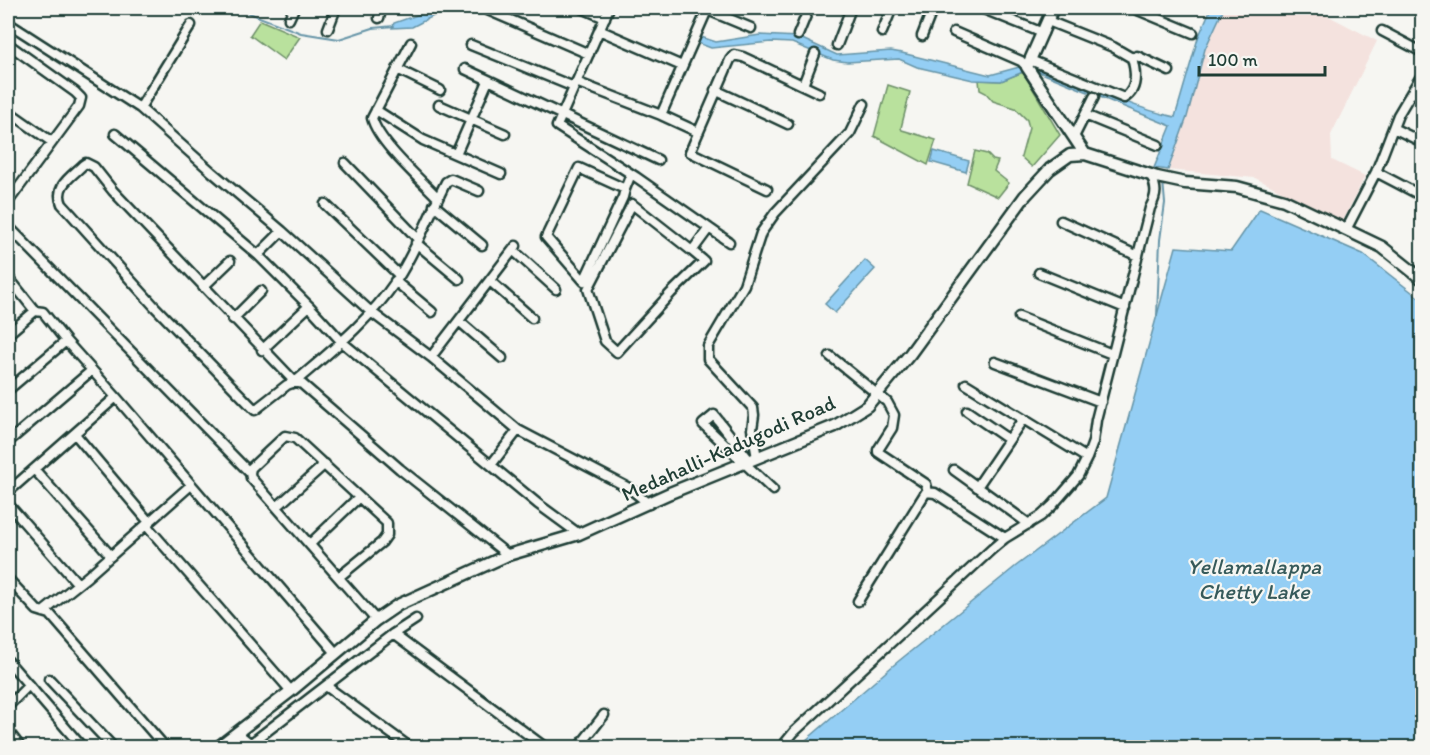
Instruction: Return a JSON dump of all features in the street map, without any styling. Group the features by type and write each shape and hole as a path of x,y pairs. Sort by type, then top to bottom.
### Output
{"street":[{"path":"289,19 294,8"},
{"path":"328,29 336,8"},
{"path":"379,18 382,8"},
{"path":"483,8 589,54"},
{"path":"582,8 605,18"},
{"path":"609,8 556,126 631,174 729,242"},
{"path":"661,115 706,8 751,28"},
{"path":"798,35 809,8"},
{"path":"837,45 851,8"},
{"path":"882,32 892,8"},
{"path":"922,36 933,8"},
{"path":"981,8 1043,33"},
{"path":"1029,63 1053,8"},
{"path":"1133,8 1193,33"},
{"path":"1048,21 1113,47 1132,58 1137,56 1169,71"},
{"path":"8,23 140,108 282,231 371,312 431,357 518,430 629,488 649,504"},
{"path":"140,108 191,25"},
{"path":"599,30 682,66"},
{"path":"1382,31 1422,52"},
{"path":"954,32 1021,61 1124,98 1129,95 1135,79 1132,58"},
{"path":"411,43 372,118 374,126 436,201 482,245"},
{"path":"8,44 81,98 79,106 8,202"},
{"path":"471,45 661,115 698,132"},
{"path":"803,85 815,54"},
{"path":"767,189 690,152 716,90 734,55 743,57 819,93"},
{"path":"1029,63 1085,154 1154,176 1185,183 1237,187 1275,197 1347,228 1382,247 1422,279"},
{"path":"397,69 440,90"},
{"path":"465,69 658,160"},
{"path":"1347,228 1376,172 1398,115 1420,78"},
{"path":"456,154 488,81"},
{"path":"716,90 788,124"},
{"path":"1412,92 1422,97"},
{"path":"1074,137 1094,97"},
{"path":"750,461 753,408 708,359 708,346 744,285 761,233 775,213 850,133 864,104"},
{"path":"439,105 505,134"},
{"path":"376,110 423,140 501,174"},
{"path":"8,111 52,142"},
{"path":"1085,115 1158,145"},
{"path":"1393,128 1422,142"},
{"path":"115,134 258,255 342,342 538,504 579,534"},
{"name":"Medahalli-Kadugodi Road","path":"217,747 398,605 508,555 579,534 670,493 835,426 867,406 910,354 1025,195 1050,169 1070,155 1085,154"},
{"path":"479,191 451,179 446,182 397,278 371,312 342,342 295,382 287,385 255,410 155,307 62,204 58,193 60,188 86,163 94,167 233,319 295,382 302,384 400,469 508,555"},
{"path":"345,163 417,241 459,279"},
{"path":"624,189 579,168 546,237 584,281 623,197 631,174"},
{"path":"1376,172 1422,196"},
{"path":"781,747 794,732 1005,538 1029,524 1052,506 1078,476 1093,442 1112,354 1150,208 1155,199 1157,189 1154,176"},
{"path":"325,204 432,312"},
{"path":"632,204 692,251 704,261 617,352 605,341 588,289 632,204"},
{"path":"1061,221 1138,256"},
{"path":"8,226 250,473 251,478 376,620"},
{"path":"692,251 709,228"},
{"path":"258,255 282,231"},
{"path":"431,357 514,248 556,289"},
{"path":"203,286 230,261"},
{"path":"1039,273 1125,308"},
{"path":"8,277 35,311"},
{"path":"490,281 532,318"},
{"path":"233,319 261,291"},
{"path":"262,350 309,306"},
{"path":"10,328 35,311 43,312 91,371 116,397 336,653"},
{"path":"1019,317 1112,354"},
{"path":"459,321 502,358"},
{"path":"8,390 66,341"},
{"path":"830,356 887,402 894,415 892,428 878,452 926,484 928,492"},
{"path":"995,362 1101,402"},
{"path":"8,442 91,371"},
{"path":"966,384 1087,458"},
{"path":"8,492 116,397"},
{"path":"967,411 1008,439"},
{"path":"750,461 703,424 714,415 773,490"},
{"path":"977,487 1023,418"},
{"path":"491,465 518,430"},
{"path":"75,434 147,524 291,691"},
{"path":"250,473 251,468 285,436 290,436 325,464 387,524 387,535 382,542 339,577"},
{"path":"278,506 325,464"},
{"path":"34,469 111,556"},
{"path":"954,470 1029,524"},
{"path":"43,612 191,485"},
{"path":"928,492 936,493 1005,538"},
{"path":"858,601 917,505 928,492"},
{"path":"310,543 359,497"},
{"path":"8,504 78,584"},
{"path":"8,579 37,610 50,614 166,747"},
{"path":"237,733 251,746 393,634 416,619"},
{"path":"393,634 546,747"},
{"path":"8,661 83,747"},
{"path":"49,679 114,747"},
{"path":"8,706 29,685"},
{"path":"326,686 411,747"},
{"path":"578,747 604,715"},
{"path":"8,731 21,747"}],"shaded area":[{"path":"1224,8 1313,8 1377,41 1331,135 1332,160 1365,176 1343,221 1255,178 1168,170 1187,117 1205,49"}],"green space":[{"path":"260,20 300,37 284,60 250,35"},
{"path":"1023,72 1060,135 1032,167 1021,157 1029,128 1027,120 1015,108 993,101 980,90 979,80 1001,81"},
{"path":"888,85 910,92 902,130 936,140 928,165 874,136"},
{"path":"975,151 987,154 993,160 998,161 994,171 1009,183 998,197 967,183"}],"water":[{"path":"437,8 449,8 412,27 392,28 394,23"},
{"path":"1211,8 1224,8 1205,49 1187,117 1168,170 1154,168 1171,126 1039,72 1039,64 1123,101 1175,117 1198,38"},
{"path":"760,35 798,37 837,55 891,51 990,75 1023,66 1023,72 1001,81 973,80 917,67 899,59 847,62 833,60 792,43 771,42 711,48 698,43 701,37 716,42"},
{"path":"934,151 969,161 966,172 931,162"},
{"name":"Yellamallappa Chetty Lake","path":"1260,209 1363,254 1422,300 1422,747 798,747 895,664 1016,566 1106,498 1176,247 1231,251"},
{"path":"865,260 875,269 835,313 825,304"}],"waterway":[{"path":"176,8 203,14 207,8"},
{"path":"236,8 301,33 339,39 373,28 394,26"},
{"path":"1157,316 1160,240 1165,203 1163,181"}]}
